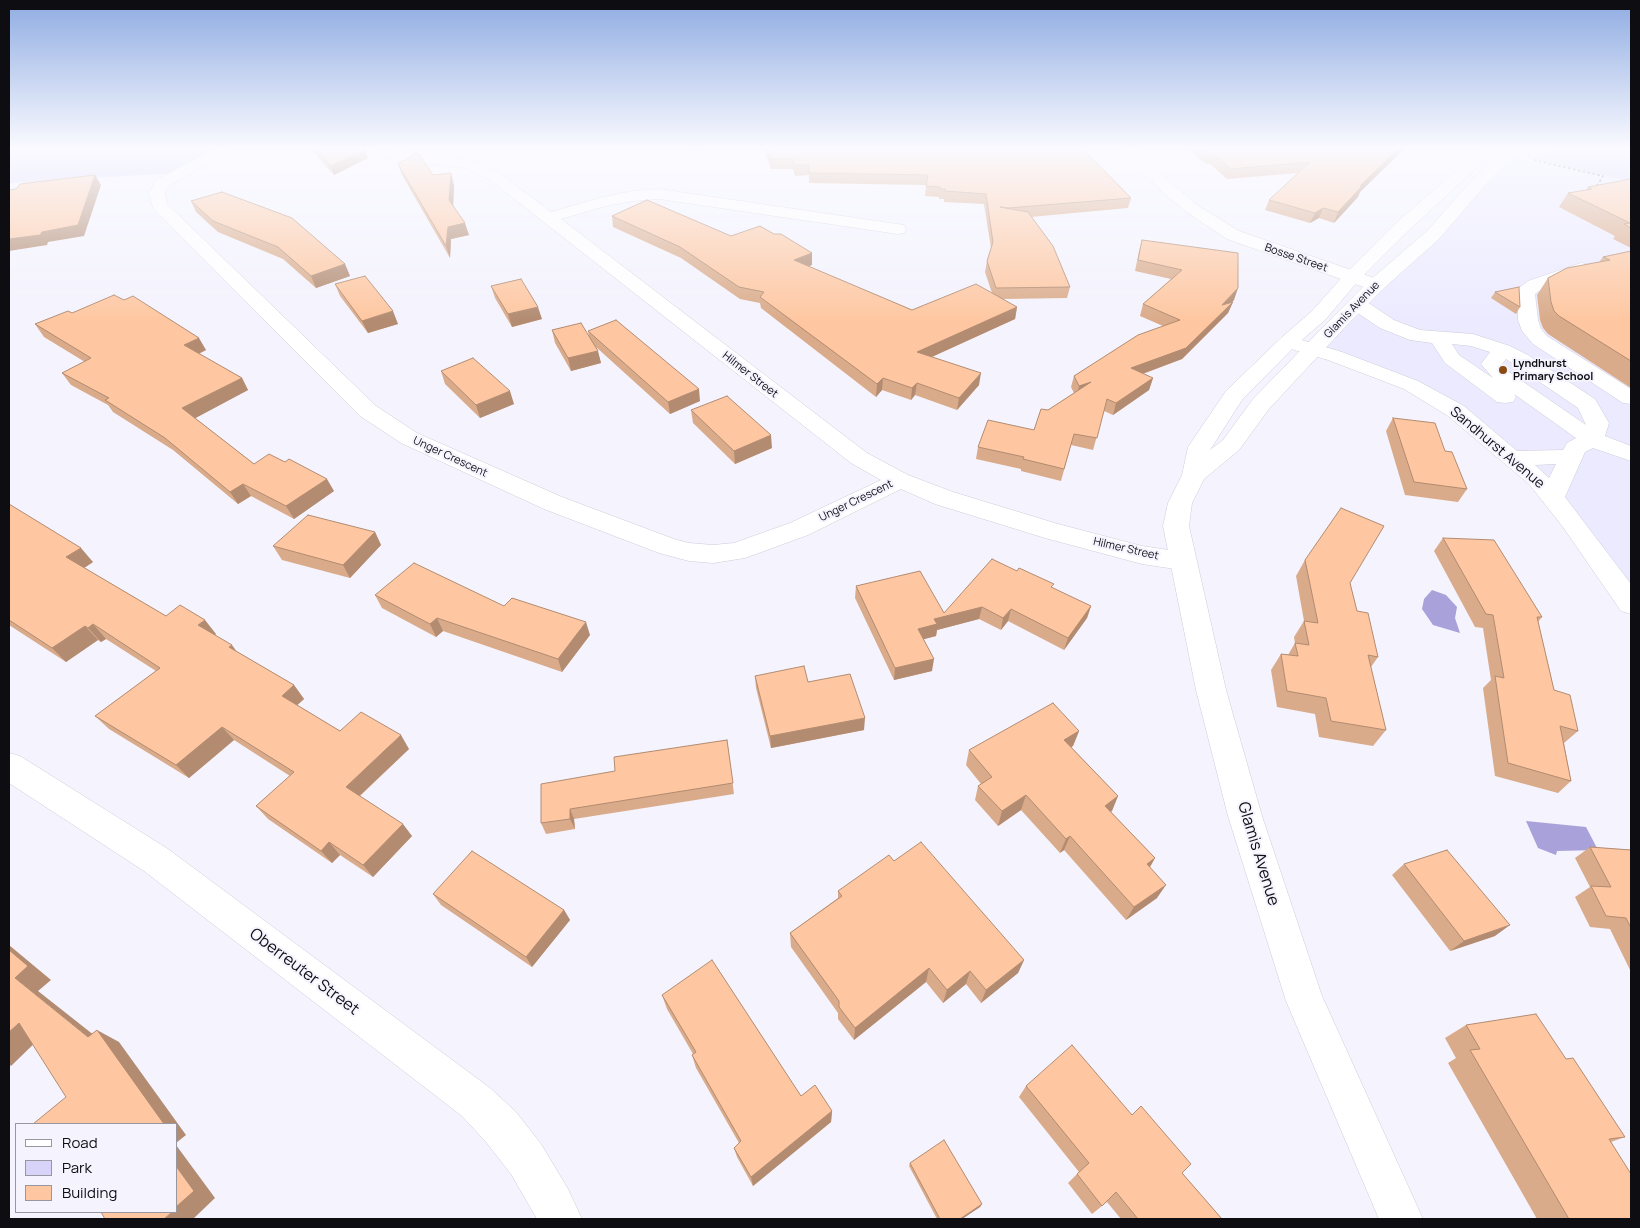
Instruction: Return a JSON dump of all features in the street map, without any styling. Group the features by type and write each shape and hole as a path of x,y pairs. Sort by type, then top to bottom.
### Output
{"street":[{"name":"Unger Crescent","path":"160,206 368,411 409,438 553,503 668,547 689,552 714,554 736,552 799,530 900,480"},
{"name":"Hilmer Street","path":"533,206 859,458 900,480 944,498 1054,532 1142,554 1182,561"},
{"path":"548,218 588,206"},
{"path":"743,206 898,229"},
{"name":"Bosse Street","path":"1191,206 1226,231 1280,253 1376,285"},
{"name":"Glamis Avenue","path":"1401,1219 1305,1001 1245,816 1211,690 1176,526 1180,503 1194,475 1199,447 1234,396 1288,342 1319,315 1352,277 1403,226 1426,206"},
{"path":"1446,206 1456,209"},
{"name":"Glamis Avenue","path":"1194,475 1231,445 1262,404 1356,304 1433,234 1458,206"},
{"path":"1403,226 1433,234"},
{"path":"1599,264 1574,270 1535,285 1526,292 1528,320 1532,331 1540,340 1631,398"},
{"path":"1356,304 1387,324 1417,336 1473,340 1503,350 1491,364 1495,370 1579,448"},
{"path":"1441,338 1442,345 1452,359 1579,448"},
{"name":"Sandhurst Avenue","path":"1288,342 1335,356 1411,385 1456,411 1537,479 1628,595"},
{"path":"1553,498 1579,448"},
{"path":"1511,458 1579,448 1631,454"},
{"name":"Oberreuter Street","path":"9,766 156,860 476,1102 501,1127 526,1159 560,1219"}],"shaded area":[{"name":"Lyndhurst Primary School","path":"1458,206 1631,206 1631,590 1622,589 1601,558 1458,410 1317,349"},
{"path":"1432,590 1446,595 1457,607 1455,618 1460,633 1433,625 1422,609 1424,599"},
{"path":"1526,821 1586,827 1598,850 1557,851 1556,855 1538,848"}],"building":[{"path":"9,206 84,206 78,225 42,232 40,235 9,239"},
{"path":"197,206 261,206 292,218 345,264 311,276 278,247 213,221"},
{"path":"423,206 453,206 465,223 448,227 446,246"},
{"path":"633,206 662,206 731,236 760,226 774,234 781,234 812,253 794,260 912,310 976,284 1017,307 917,352 981,373 959,398 917,383 912,388 883,378 877,384 760,297 764,292 739,287 680,247 612,216"},
{"path":"988,206 1029,206 1000,207 1028,212 1053,246 1070,287 996,288 987,261 993,242"},
{"path":"1291,206 1343,206 1338,212 1323,208 1315,213"},
{"path":"1596,206 1631,206 1631,228 1624,224 1630,223"},
{"path":"1142,240 1238,253 1238,288 1222,305 1233,302 1186,348 1131,368 1153,378 1116,403 1107,399 1097,438 1074,434 1064,469 1023,459 1024,457 978,447 988,420 1034,430 1041,409 1048,410 1091,382 1079,386 1074,376 1138,335 1180,320 1143,304 1182,270 1138,260"},
{"path":"1631,251 1631,361 1554,311 1548,278 1567,268 1610,260 1603,257"},
{"path":"365,276 393,311 362,321 335,284"},
{"path":"521,279 538,307 508,314 491,286"},
{"path":"1519,287 1520,307 1495,292"},
{"path":"114,295 124,300 133,296 199,338 184,345 242,378 182,408 254,464 269,454 285,462 289,459 327,479 286,506 243,484 230,492 165,438 105,400 109,398 62,373 91,358 35,324 68,311 72,313"},
{"path":"616,320 699,389 668,402 588,331"},
{"path":"581,323 598,351 568,358 552,330"},
{"path":"473,358 510,391 476,405 441,371"},
{"path":"727,396 771,435 734,451 691,410"},
{"path":"1393,418 1435,423 1445,451 1452,452 1467,489 1414,482"},
{"path":"9,504 81,548 66,557 166,616 180,605 205,620 198,625 232,645 229,647 294,685 282,696 340,731 361,712 401,735 346,787 403,824 363,865 329,842 321,851 256,806 294,772 222,727 176,765 95,716 160,668 93,624 88,628 85,626 52,648 9,620"},
{"path":"1341,508 1384,526 1350,583 1357,611 1368,613 1378,657 1368,655 1386,730 1331,721 1326,698 1287,691 1281,654 1298,656 1295,643 1309,645 1304,621 1318,623 1305,560"},
{"path":"308,515 375,532 343,565 273,546"},
{"path":"1443,538 1494,540 1542,617 1537,617 1554,690 1570,695 1578,731 1560,726 1571,781 1508,763 1495,676 1504,678 1493,615 1486,614"},
{"path":"992,559 1017,571 1019,568 1054,584 1051,587 1091,606 1068,638 1011,609 1003,618 982,607 934,619 937,624 918,629 934,659 895,668 856,586 920,571 944,613"},
{"path":"414,563 504,606 512,598 586,622 558,659 437,618 430,624 375,595"},
{"path":"804,666 808,682 850,674 865,718 770,736 755,676"},
{"path":"1053,703 1079,731 1064,740 1118,796 1105,806 1155,858 1147,864 1166,885 1134,907 1070,836 1066,839 1026,795 1002,811 978,786 992,777 969,750"},
{"path":"727,740 733,783 570,809 570,819 541,823 541,784 615,771 614,757"},
{"path":"921,842 1024,960 986,990 970,971 947,990 929,968 855,1028 839,1007 839,1001 790,933 842,896 838,891 889,855 894,861"},
{"path":"1590,847 1631,850 1631,928 1626,918 1606,916 1591,886 1611,887"},
{"path":"1447,850 1510,925 1464,941 1404,864"},
{"path":"472,851 564,910 526,957 433,894"},
{"path":"9,950 28,966 15,978 88,1037 97,1030 163,1123 34,1123 66,1097 19,1023 9,1032"},
{"path":"712,960 801,1096 815,1085 832,1111 751,1177 734,1148 741,1141 692,1055 696,1052 662,995"},
{"path":"1536,1014 1566,1059 1573,1058 1625,1137 1609,1139 1631,1174 1631,1219 1569,1219 1470,1050 1480,1049 1466,1025"},
{"path":"1072,1045 1132,1115 1141,1106 1191,1164 1182,1173 1222,1219 1138,1219 1116,1192 1102,1206 1077,1174 1089,1163 1026,1086"},
{"path":"944,1140 982,1204 960,1219 940,1219 910,1163"},
{"path":"178,1169 194,1191 178,1205"},
{"path":"102,1213 171,1213 164,1219 105,1219"}],"place":[{"name":"Lyndhurst Primary School","path":"1503,370"}]}
